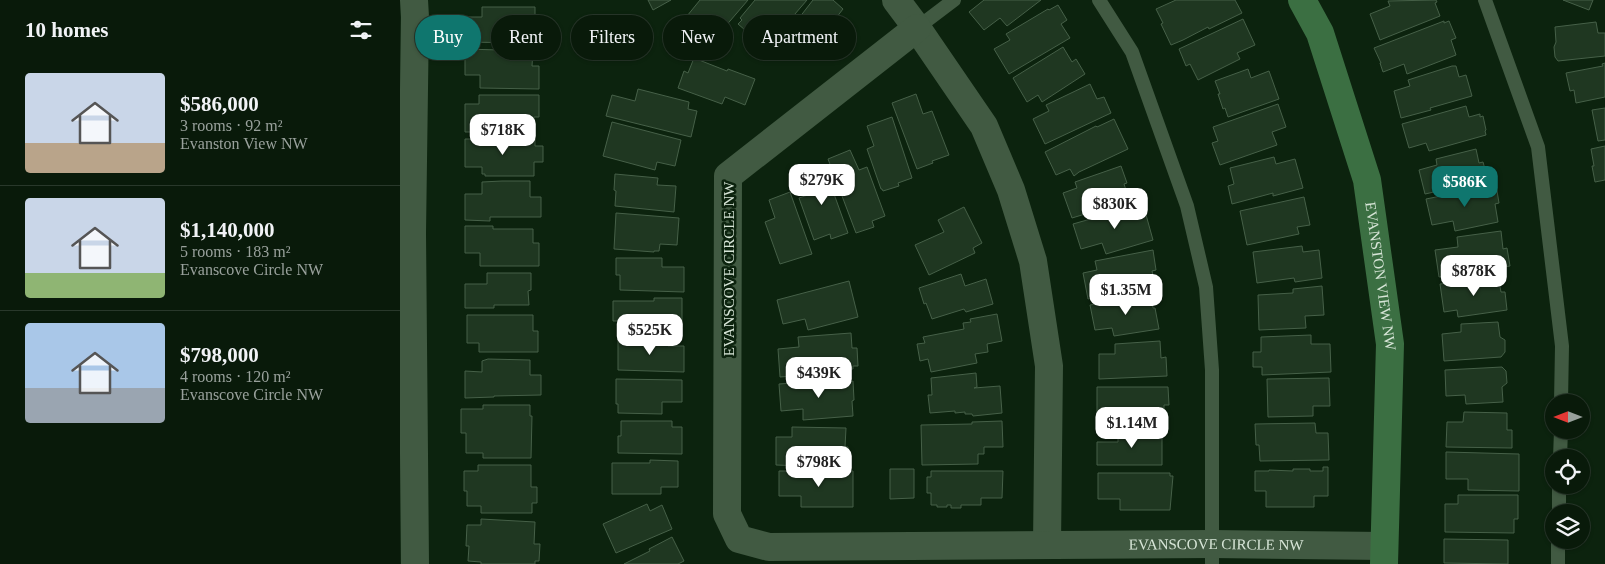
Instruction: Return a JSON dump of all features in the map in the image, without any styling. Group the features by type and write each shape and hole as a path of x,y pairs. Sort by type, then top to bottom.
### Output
{"street":[{"path":"414,0 415,17 406,233 413,405 414,564"},
{"path":"896,0 984,126 1011,190 1033,261 1049,366 1047,545"},
{"name":"EVANSTON VIEW NW","path":"1302,0 1320,33 1367,180 1390,344 1384,555"},
{"name":"EVANSCOVE CIRCLE NW","path":"917,28 728,176 727,514 739,539 769,547 1047,545 1212,554 1384,555"}],"lane":[{"path":"917,28 954,0"},
{"path":"1099,0 1132,52 1187,206 1206,287 1212,370 1212,554"},
{"path":"1485,0 1538,147 1562,346 1561,394"},
{"path":"1558,549 1558,564"}],"building":[{"path":"648,0 671,0 653,10"},
{"path":"700,0 748,0 733,18 733,15 688,15"},
{"path":"755,0 807,0 794,15 743,15 743,28 738,24 742,20 740,18"},
{"path":"813,0 833,0 843,9 838,15 801,15"},
{"path":"984,0 1041,0 1007,26 1000,18 984,30 969,12"},
{"path":"1176,0 1235,0 1242,13 1171,45 1156,9"},
{"path":"1436,0 1437,2 1435,3 1440,16 1380,40 1370,14 1390,6 1388,1"},
{"path":"1563,0 1593,0 1589,10"},
{"path":"1058,5 1067,20 1061,24 1070,38 1009,74 994,49 1010,40 1006,34"},
{"path":"482,7 535,7 535,15 491,15 491,42 481,42"},
{"path":"1243,19 1255,45 1237,53 1240,59 1198,80 1190,64 1186,66 1179,49"},
{"path":"1444,21 1444,23 1449,21 1456,38 1451,40 1456,55 1407,74 1404,64 1383,72 1374,48"},
{"path":"1596,22 1598,33 1605,33 1605,56 1558,61 1555,57 1554,47 1556,42 1555,27"},
{"path":"1063,47 1072,62 1076,59 1085,74 1042,102 1038,95 1027,102 1013,78"},
{"path":"481,49 491,50 491,60 532,60 532,66 539,66 539,89 480,88 480,75 465,75 465,60 481,60"},
{"path":"693,60 699,60 755,79 745,105 725,97 722,104 678,88 684,71 688,73"},
{"path":"1605,63 1605,97 1576,103 1574,90 1570,91 1566,73 1603,66 1602,64"},
{"path":"1456,66 1459,77 1466,75 1472,96 1401,118 1394,91 1410,86 1408,80"},
{"path":"1248,69 1251,78 1269,71 1279,99 1228,117 1225,108 1223,109 1215,81"},
{"path":"1090,84 1097,99 1104,97 1111,113 1045,144 1033,119 1049,111 1046,105"},
{"path":"638,89 689,102 688,109 697,111 691,137 606,116 612,95 635,101"},
{"path":"916,94 923,114 932,111 949,155 917,169 892,103"},
{"path":"479,95 539,95 539,117 534,117 534,132 465,132 465,104 479,104"},
{"path":"1278,104 1286,127 1272,132 1277,145 1220,165 1212,143 1218,141 1213,127"},
{"path":"1466,106 1469,117 1480,114 1480,117 1483,116 1486,135 1429,151 1426,143 1409,148 1402,124"},
{"path":"1605,108 1605,140 1598,141 1592,110"},
{"path":"892,117 912,178 898,183 899,186 883,191 867,149 874,146 867,126"},
{"path":"1114,119 1128,149 1074,176 1070,169 1056,175 1045,152"},
{"path":"612,122 681,140 675,166 657,162 655,170 603,156"},
{"path":"465,139 535,139 535,146 543,146 543,162 534,162 534,176 485,176 485,174 482,174 482,167 465,167"},
{"path":"1605,146 1605,180 1595,182 1591,149"},
{"path":"1476,149 1479,163 1483,162 1488,180 1425,194 1419,170 1437,165 1436,159"},
{"path":"850,150 859,170 867,167 885,216 872,221 874,227 856,233 828,159"},
{"path":"1274,157 1276,164 1295,159 1303,188 1273,196 1273,193 1232,204 1228,186 1234,184 1230,168"},
{"path":"824,166 848,233 831,239 830,234 814,240 799,198 808,195 801,174"},
{"path":"1121,166 1127,183 1124,184 1128,196 1094,207 1095,211 1072,218 1063,193 1077,188 1075,182"},
{"path":"615,174 658,178 657,185 676,186 674,212 615,206"},
{"path":"530,181 530,197 541,197 541,217 490,217 490,221 465,220 465,194 482,194 482,182"},
{"path":"1496,185 1499,203 1495,204 1498,222 1455,231 1453,221 1432,225 1426,199"},
{"path":"790,192 812,254 780,264 765,222 775,218 769,200"},
{"path":"1304,197 1310,225 1297,227 1299,234 1247,245 1240,211"},
{"path":"1143,204 1153,240 1106,254 1102,243 1081,249 1073,224"},
{"path":"964,207 982,243 973,248 975,253 929,275 915,245 944,232 938,220"},
{"path":"616,213 679,218 677,245 660,244 659,251 654,252 614,249"},
{"path":"465,226 493,226 493,229 533,229 533,243 539,243 539,266 480,266 480,253 465,253"},
{"path":"1501,231 1503,249 1507,248 1510,266 1439,277 1435,250 1458,247 1457,237"},
{"path":"1302,246 1303,252 1319,250 1322,278 1295,282 1294,278 1257,283 1253,252"},
{"path":"1153,250 1156,270 1152,271 1155,284 1116,291 1116,293 1088,299 1083,273 1097,270 1095,261"},
{"path":"616,258 662,258 662,267 684,267 684,292 620,290 620,275 616,275"},
{"path":"487,273 531,273 531,290 528,291 529,305 494,305 494,308 465,308 465,284 487,284"},
{"path":"961,274 965,286 986,279 993,304 966,312 964,309 932,319 926,303 924,304 919,288"},
{"path":"1498,276 1501,292 1505,292 1507,310 1458,317 1457,310 1444,312 1440,284"},
{"path":"849,281 858,317 808,330 805,319 783,324 777,300"},
{"path":"1322,286 1324,315 1305,316 1306,328 1259,330 1258,295 1293,293 1293,289"},
{"path":"1151,295 1159,329 1114,336 1112,328 1095,330 1090,305"},
{"path":"654,298 682,298 682,327 670,327 670,332 618,332 618,321 613,321 613,301 654,301"},
{"path":"997,314 1002,341 987,344 988,352 975,354 977,363 931,372 928,359 920,361 917,344 925,343 923,337 964,329 963,323 971,322 970,319"},
{"path":"467,315 533,315 533,331 538,331 538,352 479,352 479,343 467,343"},
{"path":"1498,322 1500,337 1505,340 1505,352 1501,357 1444,361 1442,334 1461,332 1461,324"},
{"path":"851,333 852,348 857,348 858,366 853,366 853,369 806,372 806,375 780,377 778,349 799,347 798,337"},
{"path":"1311,335 1311,344 1330,344 1331,372 1262,375 1262,367 1253,367 1253,352 1261,352 1261,337"},
{"path":"618,339 668,339 668,346 684,346 684,372 618,370"},
{"path":"1160,341 1161,358 1166,357 1167,376 1099,379 1099,354 1115,354 1115,344"},
{"path":"488,359 530,360 530,375 541,375 541,395 465,398 465,371 482,372 482,361"},
{"path":"1502,367 1506,371 1507,383 1502,387 1503,402 1466,404 1465,395 1446,396 1445,370"},
{"path":"976,373 977,387 974,388 1000,386 1002,413 973,416 972,414 965,414 965,412 955,413 955,411 930,413 928,395 932,395 931,378"},
{"path":"1329,378 1330,406 1313,406 1313,416 1268,417 1267,379"},
{"path":"616,379 682,380 682,402 662,402 662,414 618,413"},
{"path":"849,379 850,382 853,381 853,416 803,420 803,409 781,411 779,384"},
{"path":"1097,387 1168,387 1169,405 1164,405 1164,422 1124,422 1119,421 1119,412 1097,412"},
{"path":"483,405 530,405 530,416 532,416 531,458 483,458 483,453 466,453 466,433 461,433 461,409 483,409"},
{"path":"1464,412 1507,413 1507,430 1512,430 1512,448 1446,447 1447,422 1463,422"},
{"path":"621,421 672,421 672,427 682,427 682,454 618,453 618,436 621,436"},
{"path":"1002,421 1003,447 984,447 984,454 978,454 978,464 922,465 921,425 972,424 972,422"},
{"path":"1315,423 1316,433 1328,433 1329,460 1260,461 1259,445 1256,445 1255,424"},
{"path":"792,427 846,428 845,447 848,447 848,462 804,463 804,466 776,465 776,437 792,437"},
{"path":"1118,431 1162,431 1162,465 1097,465 1097,442 1118,442"},
{"path":"1446,452 1519,454 1519,491 1468,490 1468,479 1446,479"},
{"path":"650,460 678,461 678,487 661,487 661,494 612,494 612,463 650,463"},
{"path":"478,465 531,465 531,487 537,487 537,503 532,503 532,513 481,513 481,506 467,506 467,491 464,491 464,471 478,471"},
{"path":"1323,467 1328,467 1328,496 1314,496 1314,507 1266,507 1266,491 1255,491 1255,471 1310,469 1310,471 1323,471"},
{"path":"890,469 914,469 914,498 890,499"},
{"path":"779,471 853,471 853,507 801,507 801,496 779,496"},
{"path":"931,471 1003,471 1002,498 981,498 981,505 961,505 961,508 951,508 951,505 937,507 937,505 931,505 931,493 927,493 927,477 931,477"},
{"path":"1098,473 1170,473 1170,476 1173,476 1170,510 1120,510 1120,499 1098,499"},
{"path":"1458,495 1518,495 1518,519 1514,519 1514,533 1445,532 1445,504 1458,504"},
{"path":"647,504 650,511 662,505 672,529 616,553 603,524"},
{"path":"481,519 535,522 534,544 540,544 539,561 535,561 535,564 481,564 481,562 468,561 469,546 466,546 467,525 481,525"},
{"path":"672,537 684,561 678,564 624,564 650,551 649,549"},
{"path":"1444,539 1508,540 1508,564 1444,563"}]}
